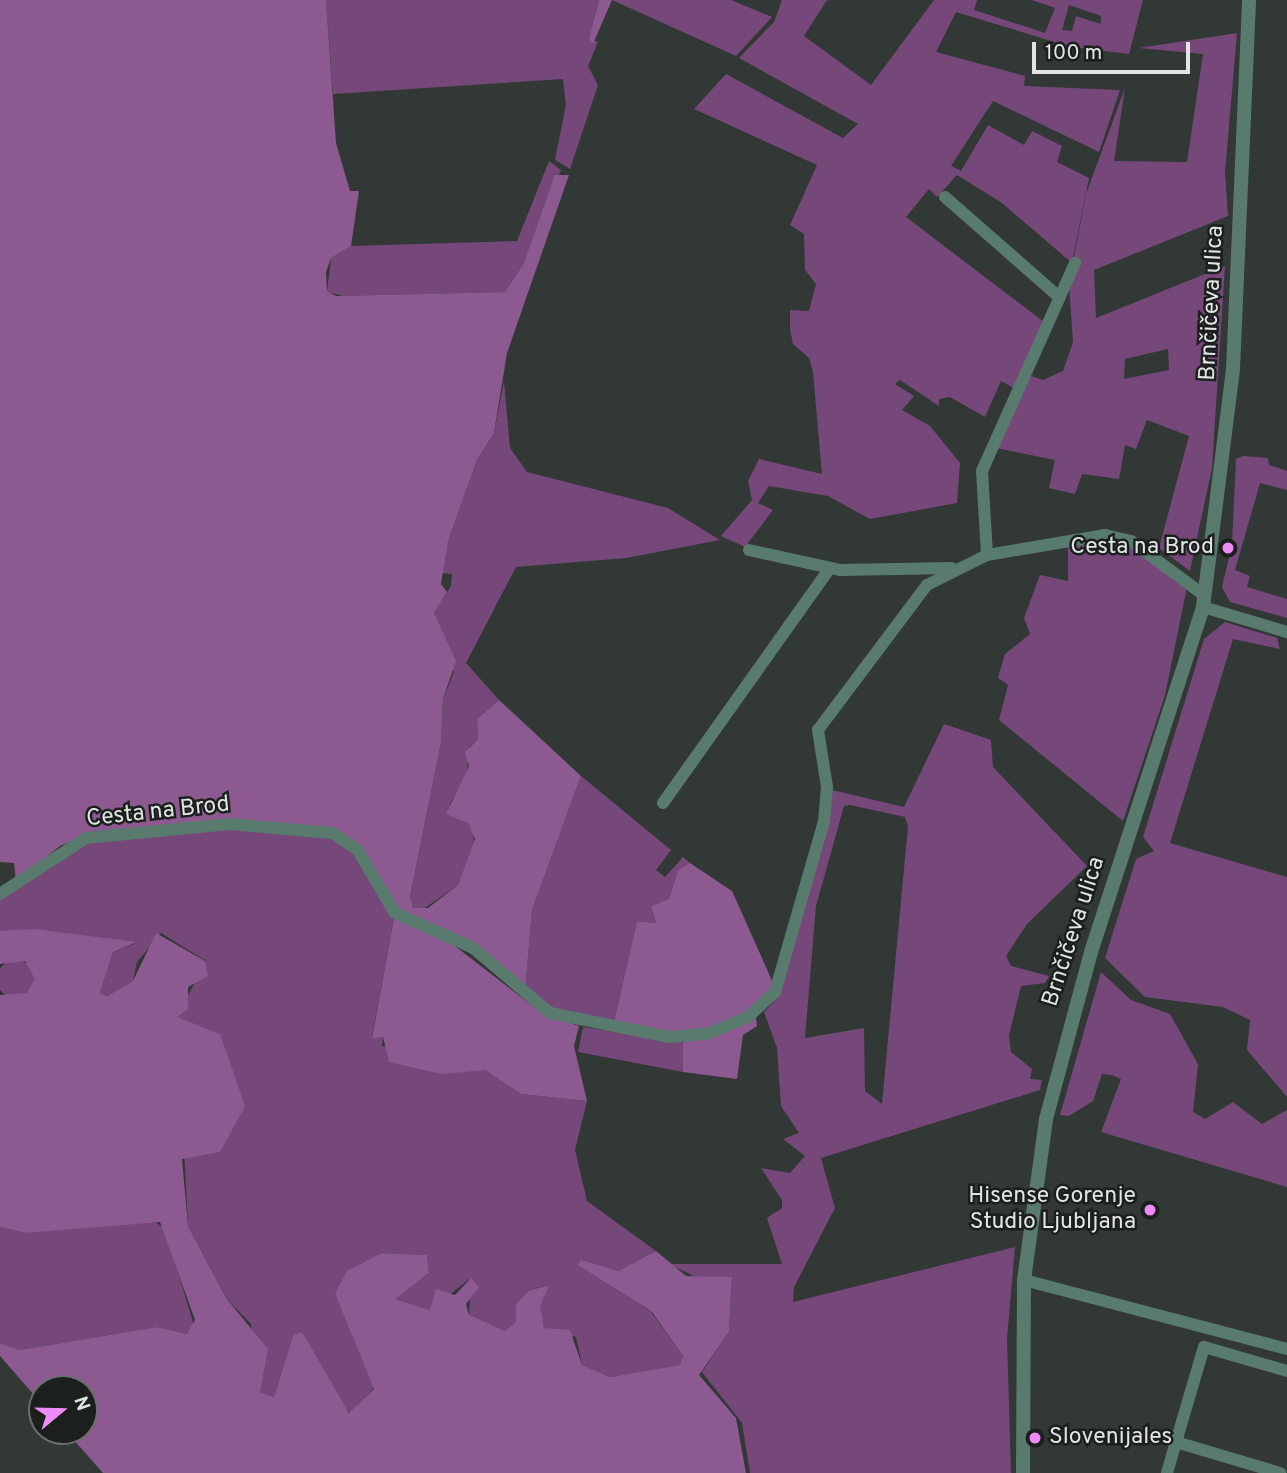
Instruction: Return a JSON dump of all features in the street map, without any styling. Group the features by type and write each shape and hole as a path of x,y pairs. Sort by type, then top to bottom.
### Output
{"street":[{"name":"Brnčičeva ulica","path":"1023,1473 1024,1280 1046,1119 1072,1016 1204,602 1233,369 1250,0"},
{"path":"945,197 1057,295"},
{"path":"987,555 982,471 1057,295 1075,263"},
{"name":"Cesta na Brod","path":"0,894 86,838 229,824 332,833 357,849 395,913 473,948 550,1013 680,1039 720,1030 760,1009 779,982 824,821 823,721 914,598 952,568 987,555 1105,534 1131,541 1204,602"},
{"path":"748,550 828,569 952,568"},
{"path":"663,803 828,569"},
{"path":"1204,602 1287,632"},
{"path":"1024,1280 1103,1295 1287,1349"},
{"path":"1167,1473 1205,1347 1287,1370"},
{"path":"1176,1442 1280,1473"}],"shaded area":[{"path":"0,0 326,0 336,143 350,191 359,191 351,246 331,258 326,272 327,291 336,296 505,292 524,263 555,175 569,175 507,353 494,433 477,460 448,541 441,584 447,592 434,613 456,661 443,699 441,743 410,897 413,908 428,908 458,885 475,839 468,823 446,814 469,766 465,752 478,739 477,719 499,700 581,776 532,910 525,991 472,942 401,913 366,854 321,827 93,833 60,846 16,881 14,863 0,862"},
{"path":"326,0 599,0 589,38 598,42 588,66 598,85 570,169 555,160 566,105 563,79 333,94"},
{"path":"599,0 612,0 593,44 589,38"},
{"path":"612,0 731,0 772,17 736,56"},
{"path":"782,0 827,0 804,36 871,85 934,0 977,0 974,10 1045,33 1055,8 1032,0 1143,0 1129,54 1071,47 956,12 936,52 1025,76 1024,86 1120,90 1099,152 993,101 951,166 961,171 988,125 1024,145 1032,131 1062,146 1057,162 1089,178 1072,263 1002,203 957,175 937,197 929,189 906,217 1044,322 1019,391 1001,381 985,417 950,397 939,399 939,406 900,380 895,384 914,396 902,410 930,426 960,463 957,503 870,519 828,496 769,486 758,503 773,510 745,547 721,536 752,500 748,481 759,459 822,474 813,372 809,358 793,344 790,329 790,310 809,311 816,284 805,270 804,234 790,225 817,165 694,109 726,74 843,138 858,124 739,58 774,22","holes":["1069,5 1101,16 1101,24 1076,16 1072,31 1062,30"]},
{"path":"1237,33 1225,173 1228,216 1094,270 1096,318 1225,266 1212,468 1190,571 1159,548 1189,436 1147,420 1136,449 1125,445 1119,479 1082,474 1075,494 1049,488 1055,460 996,448 1031,376 1043,380 1063,371 1073,342 1069,284 1086,194 1125,88 1114,161 1187,162 1203,54 1139,48","holes":["1168,349 1169,370 1124,379 1125,359"]},
{"path":"549,161 561,170 524,263 505,292 343,296 327,292 331,258 351,246 517,241"},
{"path":"504,381 510,448 527,472 668,508 720,540 626,558 516,567 466,663 499,700 477,719 478,739 469,747 467,773 450,804 473,829 474,845 458,885 422,910 412,908 410,898 441,743 443,699 454,672 434,613 451,586 452,574 441,573 448,541 477,460 494,433"},
{"path":"1243,456 1268,458 1269,465 1287,471 1287,490 1260,483 1235,570 1250,576 1247,587 1287,599 1287,618 1230,602 1222,587 1232,545 1236,459"},
{"path":"1102,538 1132,548 1187,587 1165,695 1123,821 999,720 1008,685 998,678 1005,654 1030,634 1024,618 1040,575 1068,581 1068,541"},
{"path":"1225,622 1277,638 1280,649 1233,639 1170,843 1287,877 1287,1097 1247,1050 1250,1020 1223,1007 1145,997 1105,958 1136,859 1154,851 1143,837 1204,639"},
{"path":"944,724 991,740 993,767 1087,866 1027,924 1006,956 1011,966 1049,976 1045,983 1021,986 1009,1035 1011,1052 1032,1069 1030,1079 1042,1080 1040,1090 821,1158 835,1208 794,1287 793,1302 1015,1247 1007,1339 1011,1473 750,1473 742,1423 702,1372 729,1332 732,1277 702,1280 669,1264 782,1264 767,1218 782,1208 782,1200 761,1168 790,1173 805,1156 783,1139 799,1133 781,1106 777,1048 764,1012 777,998 832,790 904,807","holes":["844,806 905,817 908,826 882,1104 865,1091 864,1028 805,1038 816,906"]},
{"path":"581,776 671,850 656,870 665,877 683,857 690,863 676,877 669,899 651,906 656,923 637,921 614,1022 559,1013 525,991 532,910"},
{"path":"239,827 331,836 352,849 394,918 372,1036 383,1037 382,1046 485,1070 521,1094 587,1101 575,1150 587,1201 656,1251 618,1271 578,1264 651,1312 683,1356 681,1365 610,1377 582,1365 576,1337 544,1328 539,1306 548,1285 528,1291 516,1304 516,1322 505,1331 469,1316 471,1278 430,1310 394,1299 429,1273 427,1255 382,1253 335,1294 374,1388 350,1413 293,1335 274,1397 260,1392 251,1324 226,1298 188,1226 177,1017 206,961 161,933 137,962 133,981 109,996 100,993 113,952 136,943 0,931 0,899 83,843"},
{"path":"690,863 732,891 774,985 754,1011 711,1031 677,1034 614,1022 637,921 656,923 651,906 669,899 678,871"},
{"path":"394,918 442,936 543,1014 579,1026 574,1046 587,1101 521,1094 485,1070 442,1074 389,1062 383,1037 372,1038"},
{"path":"34,929 137,942 113,952 100,993 108,996 133,981 156,933 205,961 208,976 188,987 188,1009 177,1017 220,1034 245,1106 220,1152 182,1159 188,1226 226,1298 268,1349 260,1392 274,1397 293,1335 302,1332 349,1413 374,1389 335,1294 347,1271 382,1253 427,1255 429,1273 395,1299 430,1310 436,1289 455,1295 471,1278 479,1287 466,1304 469,1315 505,1331 516,1322 516,1304 528,1291 549,1285 540,1306 544,1328 570,1330 582,1365 610,1377 680,1365 683,1356 652,1312 578,1265 581,1260 618,1271 656,1251 686,1276 732,1277 729,1332 699,1375 736,1418 746,1473 103,1473 78,1445 98,1445 98,1375 28,1375 28,1388 0,1356 0,1343 20,1350 157,1327 187,1334 195,1320 160,1222 26,1233 0,1227 0,995 27,993 35,979 25,961 0,964 0,931"},
{"path":"16,960 29,966 35,979 29,992 16,998 3,992 -3,979 3,966"},
{"path":"1101,972 1131,1000 1170,1014 1198,1064 1193,1112 1205,1119 1233,1102 1262,1124 1287,1110 1287,1187 1101,1132 1121,1079 1112,1075 1102,1074 1093,1101 1069,1116 1060,1115"},
{"path":"756,1017 757,1026 743,1035 737,1079 683,1072 683,1042"},
{"path":"583,1027 683,1042 683,1072 578,1052"},
{"path":"154,1221 165,1229 195,1329 187,1334 157,1327 20,1350 0,1343 0,1227 26,1233"}],"place":[{"name":"Cesta na Brod","path":"1228,548"},
{"name":"Hisense Gorenje Studio Ljubljana","path":"1150,1210"},
{"name":"Slovenijales","path":"1035,1438"}]}
